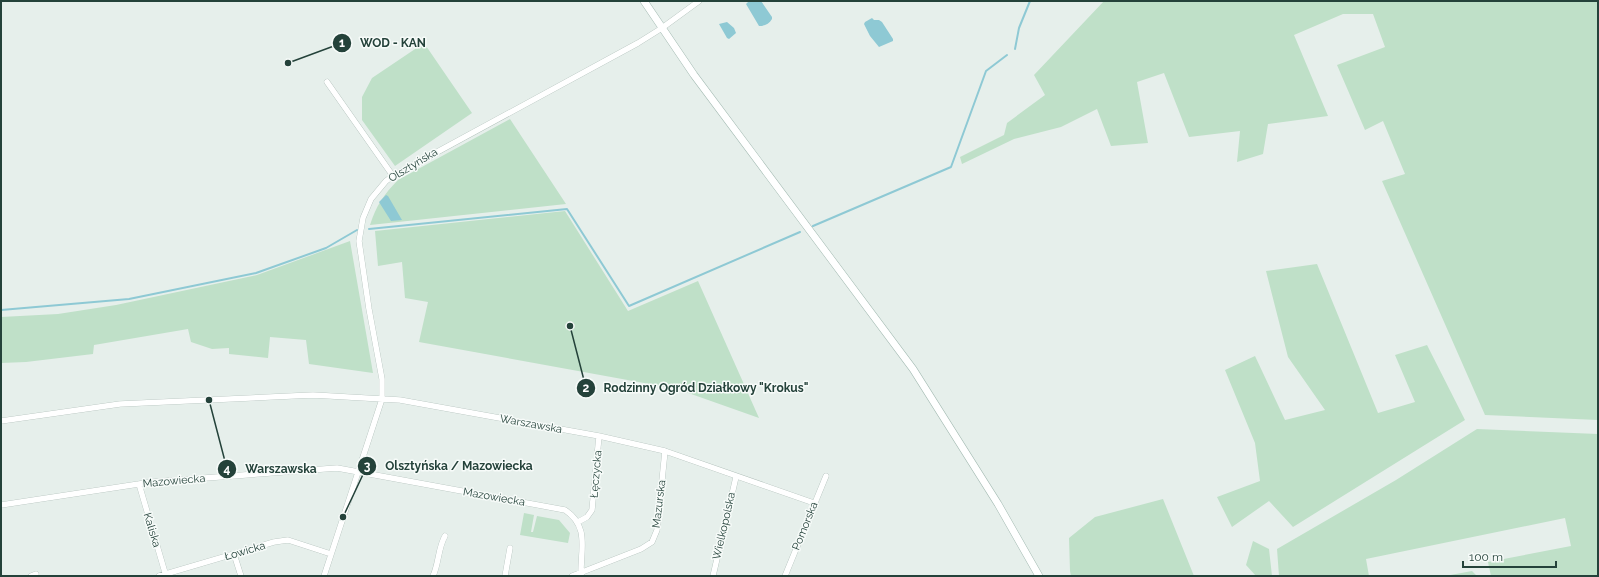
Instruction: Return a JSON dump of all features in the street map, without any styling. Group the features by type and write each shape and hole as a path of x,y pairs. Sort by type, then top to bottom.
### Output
{"main road":[{"path":"644,1 694,76 912,369 998,504 1039,576"}],"street":[{"name":"Olsztyńska","path":"324,576 382,399 382,379 369,309 359,241 366,210 379,189 393,176 638,43 697,3"},
{"path":"327,82 393,176"},
{"name":"Warszawska","path":"1,421 120,404 313,395 400,400 599,436 665,451 814,503"},
{"name":"Łęczycka","path":"578,522 587,517 592,510 599,436"},
{"name":"Mazurska","path":"572,576 582,574 641,549 652,542 657,530 665,451"},
{"name":"Mazowiecka","path":"1,505 139,484 337,468 565,510 573,515 578,522"},
{"name":"Wielkopolska","path":"713,576 736,476"},
{"name":"Pomorska","path":"785,576 826,476"},
{"name":"Kaliska","path":"139,484 166,575"},
{"path":"578,522 582,531 582,574"},
{"path":"433,576 437,567 441,542 445,536"},
{"name":"Łowicka","path":"159,576 274,542 288,540 331,554"},
{"path":"505,576 510,548"},
{"path":"234,554 241,576"}],"green space":[{"path":"1104,1 1598,1 1598,420 1485,415 1382,181 1405,174 1383,121 1365,130 1337,65 1385,47 1373,14 1343,14 1294,35 1328,116 1268,124 1263,154 1237,162 1240,131 1189,137 1164,73 1137,82 1148,143 1111,146 1097,109 1061,127 1014,139 962,164 960,157 1004,135 1007,123 1045,95 1034,75"},
{"path":"424,43 472,113 395,166 362,120 362,97 372,78"},
{"path":"510,119 566,204 370,225 381,201 398,180"},
{"path":"565,211 628,311 698,281 759,418 677,389 419,342 428,302 405,298 402,262 378,266 375,231"},
{"path":"350,241 373,373 309,364 306,340 270,337 268,358 229,354 229,348 212,349 191,342 188,329 94,345 93,354 26,362 1,363 1,317 58,314 116,305 257,275"},
{"path":"1317,264 1378,413 1415,402 1395,355 1427,345 1465,420 1293,527 1269,501 1232,527 1217,497 1260,481 1255,443 1225,370 1255,356 1285,420 1325,410 1288,357 1266,271"},
{"path":"1477,429 1598,434 1598,576 1491,576 1488,562 1571,546 1565,518 1366,559 1369,576 1279,576 1277,549 1396,480"},
{"path":"1163,499 1194,576 1071,576 1069,538 1095,517"},
{"path":"524,513 534,515 531,532 533,532 537,516 559,520 570,533 568,543 520,535"},
{"path":"1253,541 1269,549 1272,576 1256,576 1246,565"},
{"path":"1472,571 1477,576 1445,576"}],"water":[{"path":"749,1 761,1 772,17 770,22 759,26 746,4"},
{"path":"872,18 882,22 893,41 879,47 870,36 864,24"},
{"path":"727,22 734,28 736,33 729,39 719,24"},
{"path":"386,195 402,220 391,221 379,202"}],"waterway":[{"path":"1015,49 1019,28 1030,1"},
{"path":"813,226 951,167 986,71 1007,55"},
{"path":"369,229 567,209 629,306 800,232"},
{"path":"1,310 129,299 256,273 326,248 357,230"}],"place":[{"name":"WOD - KAN","path":"288,63"},
{"name":"Rodzinny Ogród Działkowy \"Krokus\"","path":"570,326"},
{"name":"Warszawska","path":"209,400"},
{"name":"Olsztyńska / Mazowiecka","path":"343,517"}]}
